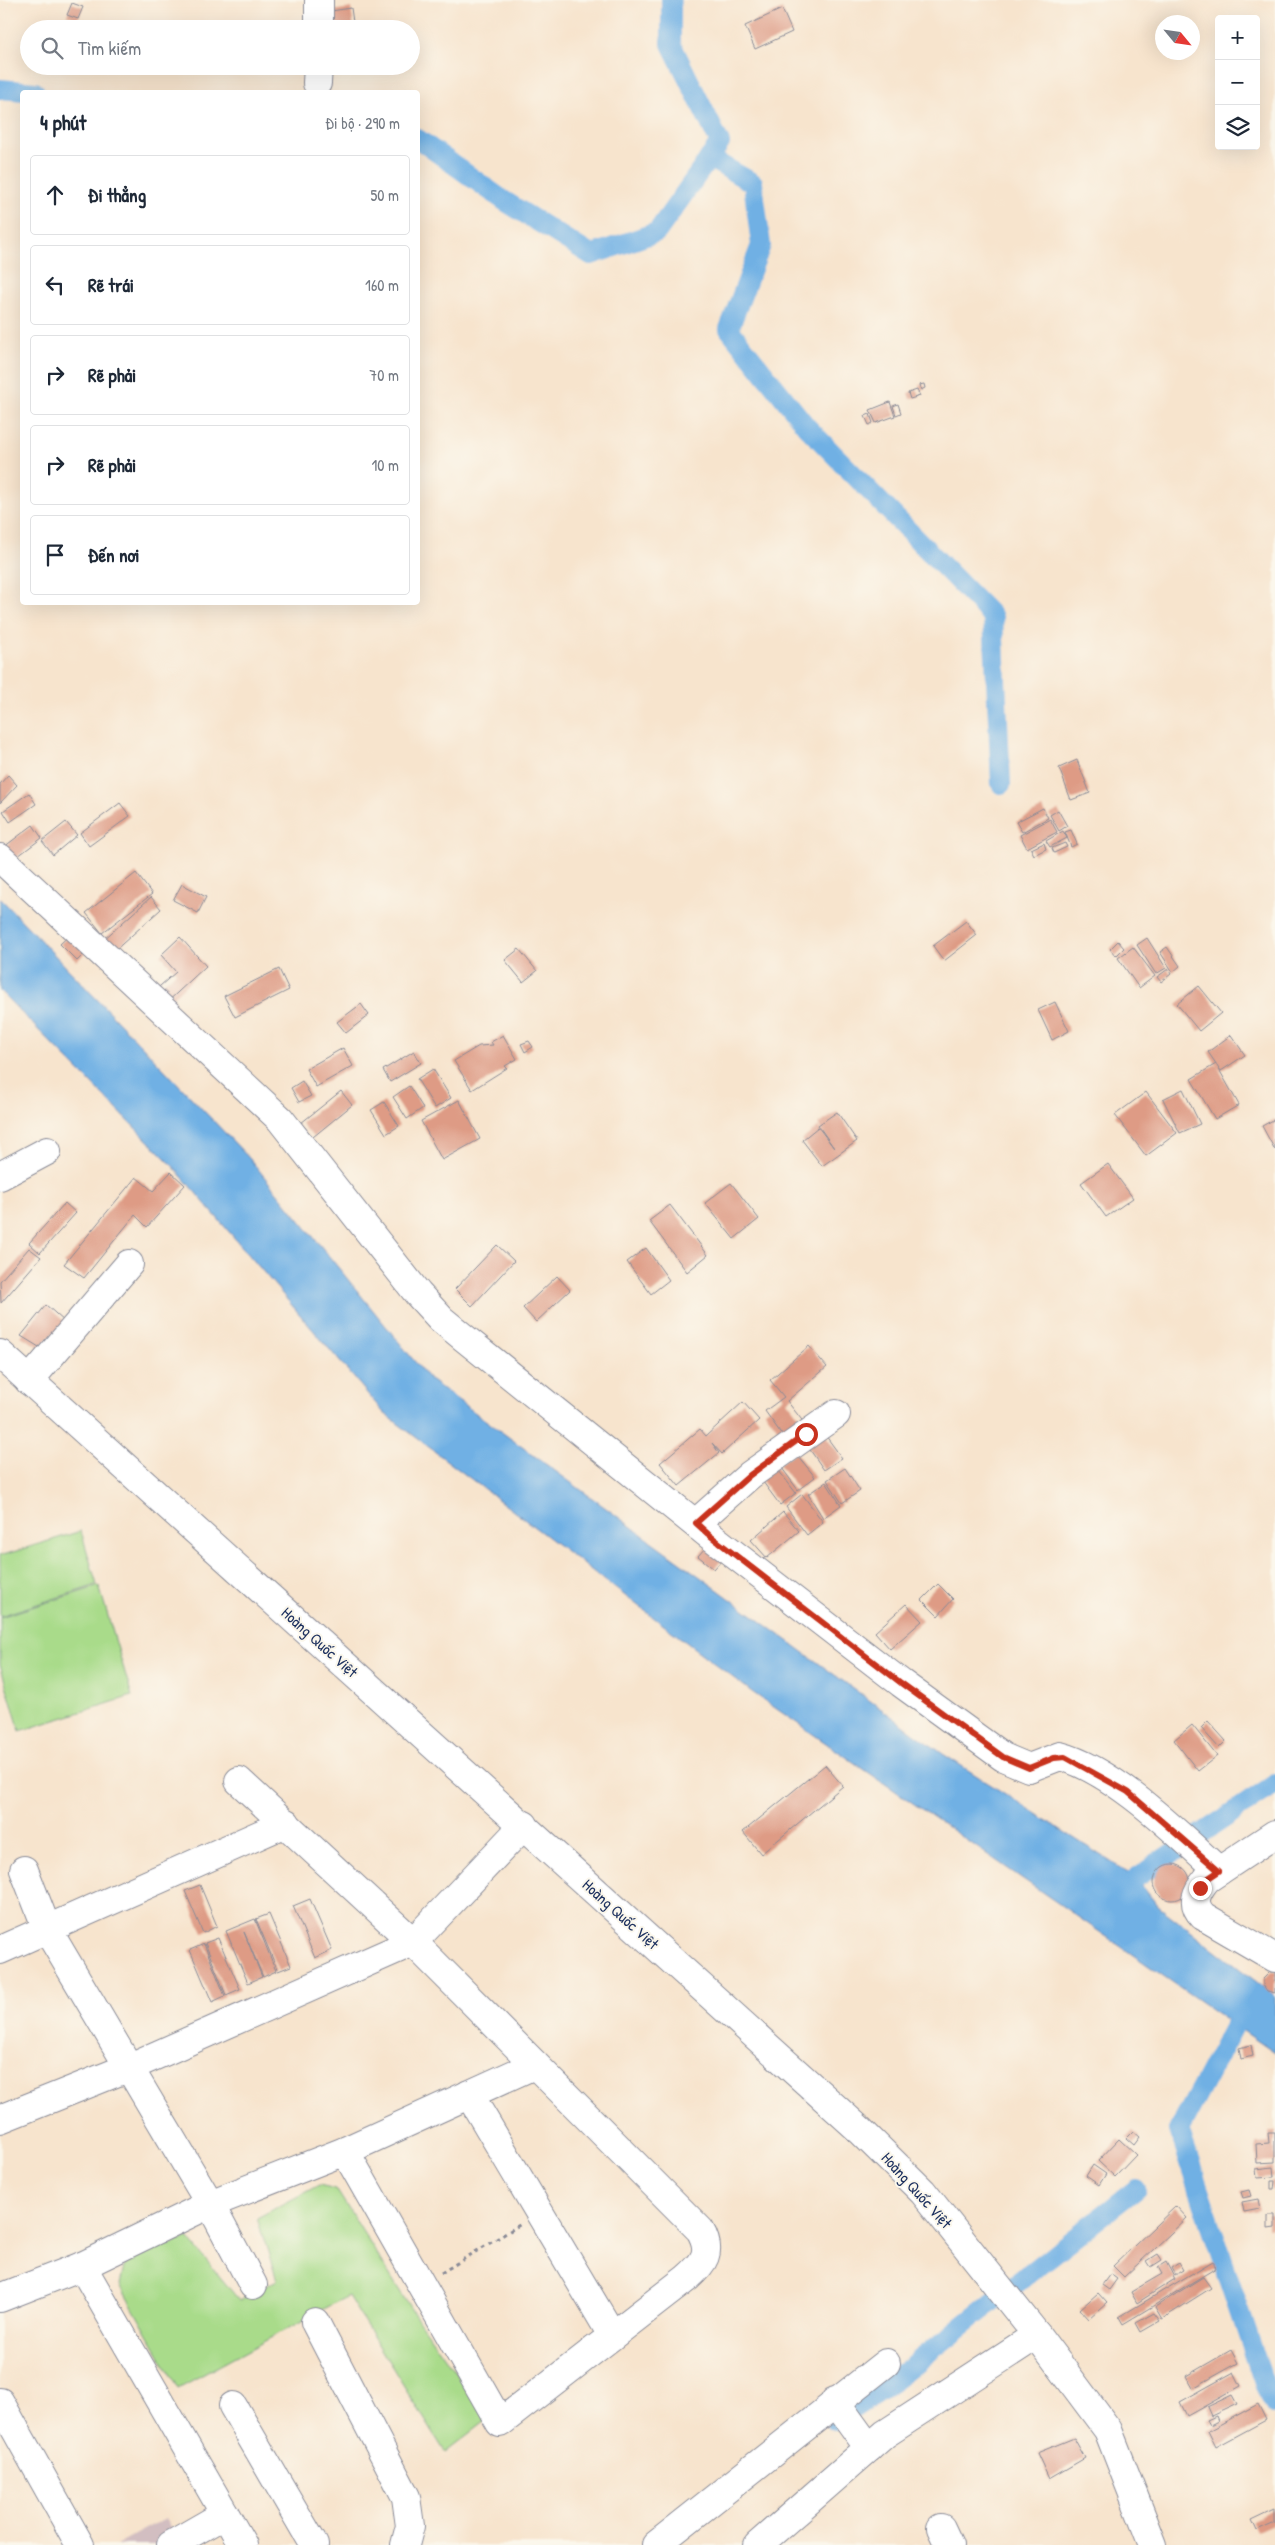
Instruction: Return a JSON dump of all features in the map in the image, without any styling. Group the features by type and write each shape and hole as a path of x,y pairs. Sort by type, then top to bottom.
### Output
{"street":[{"path":"318,0 319,20"},
{"path":"0,858 40,892 280,1120 418,1294 441,1319 592,1443 708,1534 901,1683 1003,1757 1029,1768 1060,1756 1078,1763 1128,1792 1219,1871"},
{"path":"0,1176 48,1151"},
{"path":"29,1381 130,1264"},
{"name":"Hoàng Quốc Việt","path":"0,1354 524,1825 861,2131 923,2192 1108,2430 1153,2545"},
{"path":"696,1523 750,1475 836,1414"},
{"path":"239,1780 413,1942 700,2230 706,2241 706,2254 701,2265 500,2423 345,2151"},
{"path":"0,1950 286,1823"},
{"path":"0,2118 130,2067 413,1942 524,1825"},
{"path":"1275,1834 1207,1879 1200,1888 1195,1901 1198,1911 1203,1916 1275,1958"},
{"path":"24,1870 47,1929 210,2204 253,2285"},
{"path":"0,2298 82,2266 210,2204 345,2151 534,2065"},
{"path":"469,2094 612,2335"},
{"path":"82,2266 243,2545"},
{"path":"315,2322 406,2497 410,2526 406,2545"},
{"path":"758,2545 868,2446 1032,2330"},
{"path":"656,2545 837,2405 886,2363"},
{"path":"0,2402 80,2545"},
{"path":"837,2405 868,2446"},
{"path":"233,2406 314,2545"},
{"path":"171,2545 225,2514"}],"path":[{"path":"433,2277 526,2221"}],"shaded area":[{"path":"165,2518 181,2545 116,2545"}],"green space":[{"path":"81,1531 97,1585 0,1616 0,1556"},
{"path":"99,1586 132,1696 20,1731 0,1665 0,1617"},
{"path":"319,2185 336,2189 416,2317 485,2414 485,2421 445,2452 348,2296 178,2388 120,2285 124,2267 133,2258 188,2238 239,2300 277,2280 257,2218"}],"water":[{"path":"0,898 249,1158 429,1379 943,1754 1136,1878 1158,1906 1275,1996 1275,2053 752,1692 384,1413 172,1165 0,991"}],"building":[{"path":"72,3 83,7 78,19 67,15"},
{"path":"351,8 353,20 319,20 318,13"},
{"path":"782,9 792,32 755,49 745,26"},
{"path":"924,384 925,388 921,390 919,385"},
{"path":"917,390 920,396 910,399 908,393"},
{"path":"890,402 895,416 876,423 870,410"},
{"path":"898,404 901,413 896,415 893,406"},
{"path":"870,414 873,423 869,425 865,416"},
{"path":"1077,760 1090,793 1071,800 1059,768"},
{"path":"8,775 17,785 0,803 0,784"},
{"path":"29,793 36,804 10,822 3,811"},
{"path":"120,803 130,816 89,846 80,833"},
{"path":"1043,808 1048,818 1022,832 1016,822"},
{"path":"1058,810 1067,826 1059,831 1050,815"},
{"path":"1050,819 1057,832 1027,848 1020,835"},
{"path":"66,822 77,835 53,855 42,841"},
{"path":"33,825 42,838 14,859 4,847"},
{"path":"1071,830 1077,844 1071,847 1065,832"},
{"path":"1063,831 1067,838 1050,847 1046,841"},
{"path":"1044,843 1046,849 1034,855 1031,849"},
{"path":"1065,843 1067,847 1054,853 1052,848"},
{"path":"136,873 152,894 102,933 86,913"},
{"path":"182,884 206,897 198,913 173,900"},
{"path":"151,897 161,909 112,953 102,941"},
{"path":"966,921 977,935 944,961 933,946"},
{"path":"73,932 89,949 77,961 60,944"},
{"path":"180,937 206,966 164,1005 152,993 176,972 161,955"},
{"path":"1147,938 1166,968 1156,974 1137,945"},
{"path":"1118,941 1124,948 1116,956 1110,949"},
{"path":"1133,947 1155,976 1139,988 1118,958"},
{"path":"1167,947 1180,966 1173,972 1160,952"},
{"path":"519,949 537,971 523,982 505,960"},
{"path":"279,969 289,990 235,1017 224,996"},
{"path":"1168,969 1171,974 1161,982 1157,977"},
{"path":"1199,986 1221,1013 1199,1031 1177,1004"},
{"path":"1055,1002 1069,1031 1052,1040 1038,1010"},
{"path":"361,1004 369,1015 346,1033 337,1022"},
{"path":"503,1035 517,1059 505,1066 507,1068 472,1090 454,1061 479,1046 493,1045 491,1042"},
{"path":"1231,1035 1245,1055 1221,1071 1208,1052"},
{"path":"529,1041 533,1047 525,1052 521,1044"},
{"path":"343,1048 353,1066 316,1087 306,1069"},
{"path":"414,1051 421,1063 390,1082 383,1070"},
{"path":"1216,1064 1239,1105 1215,1119 1191,1079"},
{"path":"433,1069 451,1098 435,1108 417,1079"},
{"path":"302,1081 311,1096 299,1102 291,1088"},
{"path":"409,1086 423,1108 407,1119 393,1097"},
{"path":"1183,1089 1200,1124 1180,1133 1163,1099"},
{"path":"341,1091 352,1105 313,1137 301,1123"},
{"path":"1146,1092 1177,1133 1146,1156 1115,1115"},
{"path":"459,1100 480,1139 442,1160 421,1121"},
{"path":"384,1102 399,1126 386,1134 371,1110"},
{"path":"837,1112 857,1141 822,1166 802,1140 818,1127 834,1148 818,1125"},
{"path":"1275,1119 1275,1150 1262,1126"},
{"path":"1108,1164 1133,1198 1106,1217 1081,1183"},
{"path":"171,1172 185,1185 147,1227 135,1215 84,1278 64,1264 136,1177 153,1191"},
{"path":"731,1183 759,1219 734,1239 705,1203"},
{"path":"65,1203 76,1213 40,1253 29,1243"},
{"path":"670,1205 708,1255 687,1272 649,1221"},
{"path":"497,1245 514,1261 472,1306 455,1289"},
{"path":"29,1248 41,1257 1,1303 0,1281"},
{"path":"646,1248 669,1280 651,1294 627,1262"},
{"path":"557,1276 570,1290 536,1322 523,1308"},
{"path":"46,1305 65,1322 39,1347 21,1336"},
{"path":"809,1346 827,1367 787,1401 805,1424 785,1439 765,1411 784,1397 770,1380"},
{"path":"743,1402 759,1420 722,1454 712,1443 719,1453 679,1486 660,1463 700,1429 706,1436"},
{"path":"823,1432 842,1458 824,1470 806,1444"},
{"path":"795,1452 815,1477 798,1490 779,1464"},
{"path":"775,1466 796,1493 780,1505 760,1478"},
{"path":"845,1468 860,1491 842,1503 827,1480"},
{"path":"826,1482 841,1505 823,1518 808,1494"},
{"path":"802,1494 823,1522 807,1535 786,1507"},
{"path":"783,1512 799,1531 767,1558 751,1540"},
{"path":"706,1547 722,1560 714,1569 698,1556"},
{"path":"938,1584 953,1599 938,1616 922,1600"},
{"path":"906,1604 922,1621 890,1649 875,1632"},
{"path":"1208,1721 1226,1741 1219,1748 1201,1728"},
{"path":"1192,1725 1217,1756 1198,1771 1174,1740"},
{"path":"825,1765 843,1786 761,1854 743,1832"},
{"path":"1172,1864 1185,1869 1190,1882 1185,1895 1172,1900 1159,1895 1154,1882 1159,1869"},
{"path":"200,1885 217,1926 203,1933 185,1891"},
{"path":"310,1899 332,1950 315,1958 293,1906"},
{"path":"269,1914 291,1966 278,1971 256,1919"},
{"path":"255,1919 276,1971 263,1977 244,1932 262,1977 248,1983 226,1931"},
{"path":"218,1938 240,1989 226,1995 205,1943"},
{"path":"204,1944 225,1996 212,2002 190,1950"},
{"path":"1270,1972 1275,1972 1275,1993 1267,1991 1263,1985 1263,1979"},
{"path":"1251,2045 1253,2056 1241,2059 1239,2048"},
{"path":"1133,2131 1140,2137 1134,2145 1126,2138"},
{"path":"1268,2132 1275,2132 1275,2162 1257,2163 1256,2144 1269,2143"},
{"path":"1119,2139 1136,2155 1115,2177 1098,2161"},
{"path":"1093,2165 1106,2174 1099,2185 1086,2176"},
{"path":"1273,2167 1274,2177 1257,2178 1256,2169"},
{"path":"1271,2181 1275,2181 1274,2190 1271,2190"},
{"path":"1249,2190 1251,2196 1243,2198 1241,2192"},
{"path":"1258,2199 1260,2209 1244,2212 1242,2202"},
{"path":"1176,2206 1187,2218 1124,2277 1113,2266"},
{"path":"1268,2215 1275,2215 1275,2228 1268,2229"},
{"path":"1158,2254 1162,2260 1151,2267 1147,2261"},
{"path":"1213,2261 1216,2268 1123,2324 1119,2317"},
{"path":"1166,2262 1175,2279 1137,2303 1131,2292 1162,2274 1158,2267"},
{"path":"1179,2263 1183,2270 1175,2275 1171,2268"},
{"path":"1110,2274 1117,2279 1109,2290 1102,2285"},
{"path":"1203,2277 1211,2288 1162,2319 1155,2307"},
{"path":"1098,2293 1107,2303 1089,2319 1080,2309"},
{"path":"1154,2313 1160,2321 1141,2332 1136,2323"},
{"path":"1231,2350 1238,2363 1193,2388 1186,2376"},
{"path":"1234,2372 1241,2386 1187,2416 1180,2402"},
{"path":"1232,2395 1237,2404 1211,2416 1207,2407"},
{"path":"1258,2404 1266,2420 1216,2447 1208,2431"},
{"path":"1216,2416 1218,2421 1210,2425 1207,2420"},
{"path":"1074,2438 1085,2458 1049,2479 1037,2453"},
{"path":"1275,2509 1275,2523 1257,2531 1252,2520"}],"waterway":[{"path":"420,140 503,200 591,255 657,232 720,143 671,44 671,0"},
{"path":"0,89 20,91"},
{"path":"709,158 753,183 761,245 729,329 806,426 993,617 1001,784"},
{"path":"1136,1878 1275,1784"},
{"path":"1234,2026 1179,2130 1265,2386 1275,2404"},
{"path":"835,2421 880,2391 1136,2189"}],"route":[{"path":"806,1434 750,1475 696,1523 901,1683 1003,1757 1022,1767 1029,1768 1060,1756 1065,1757 1128,1792 1219,1871 1207,1879 1200,1888"}]}
